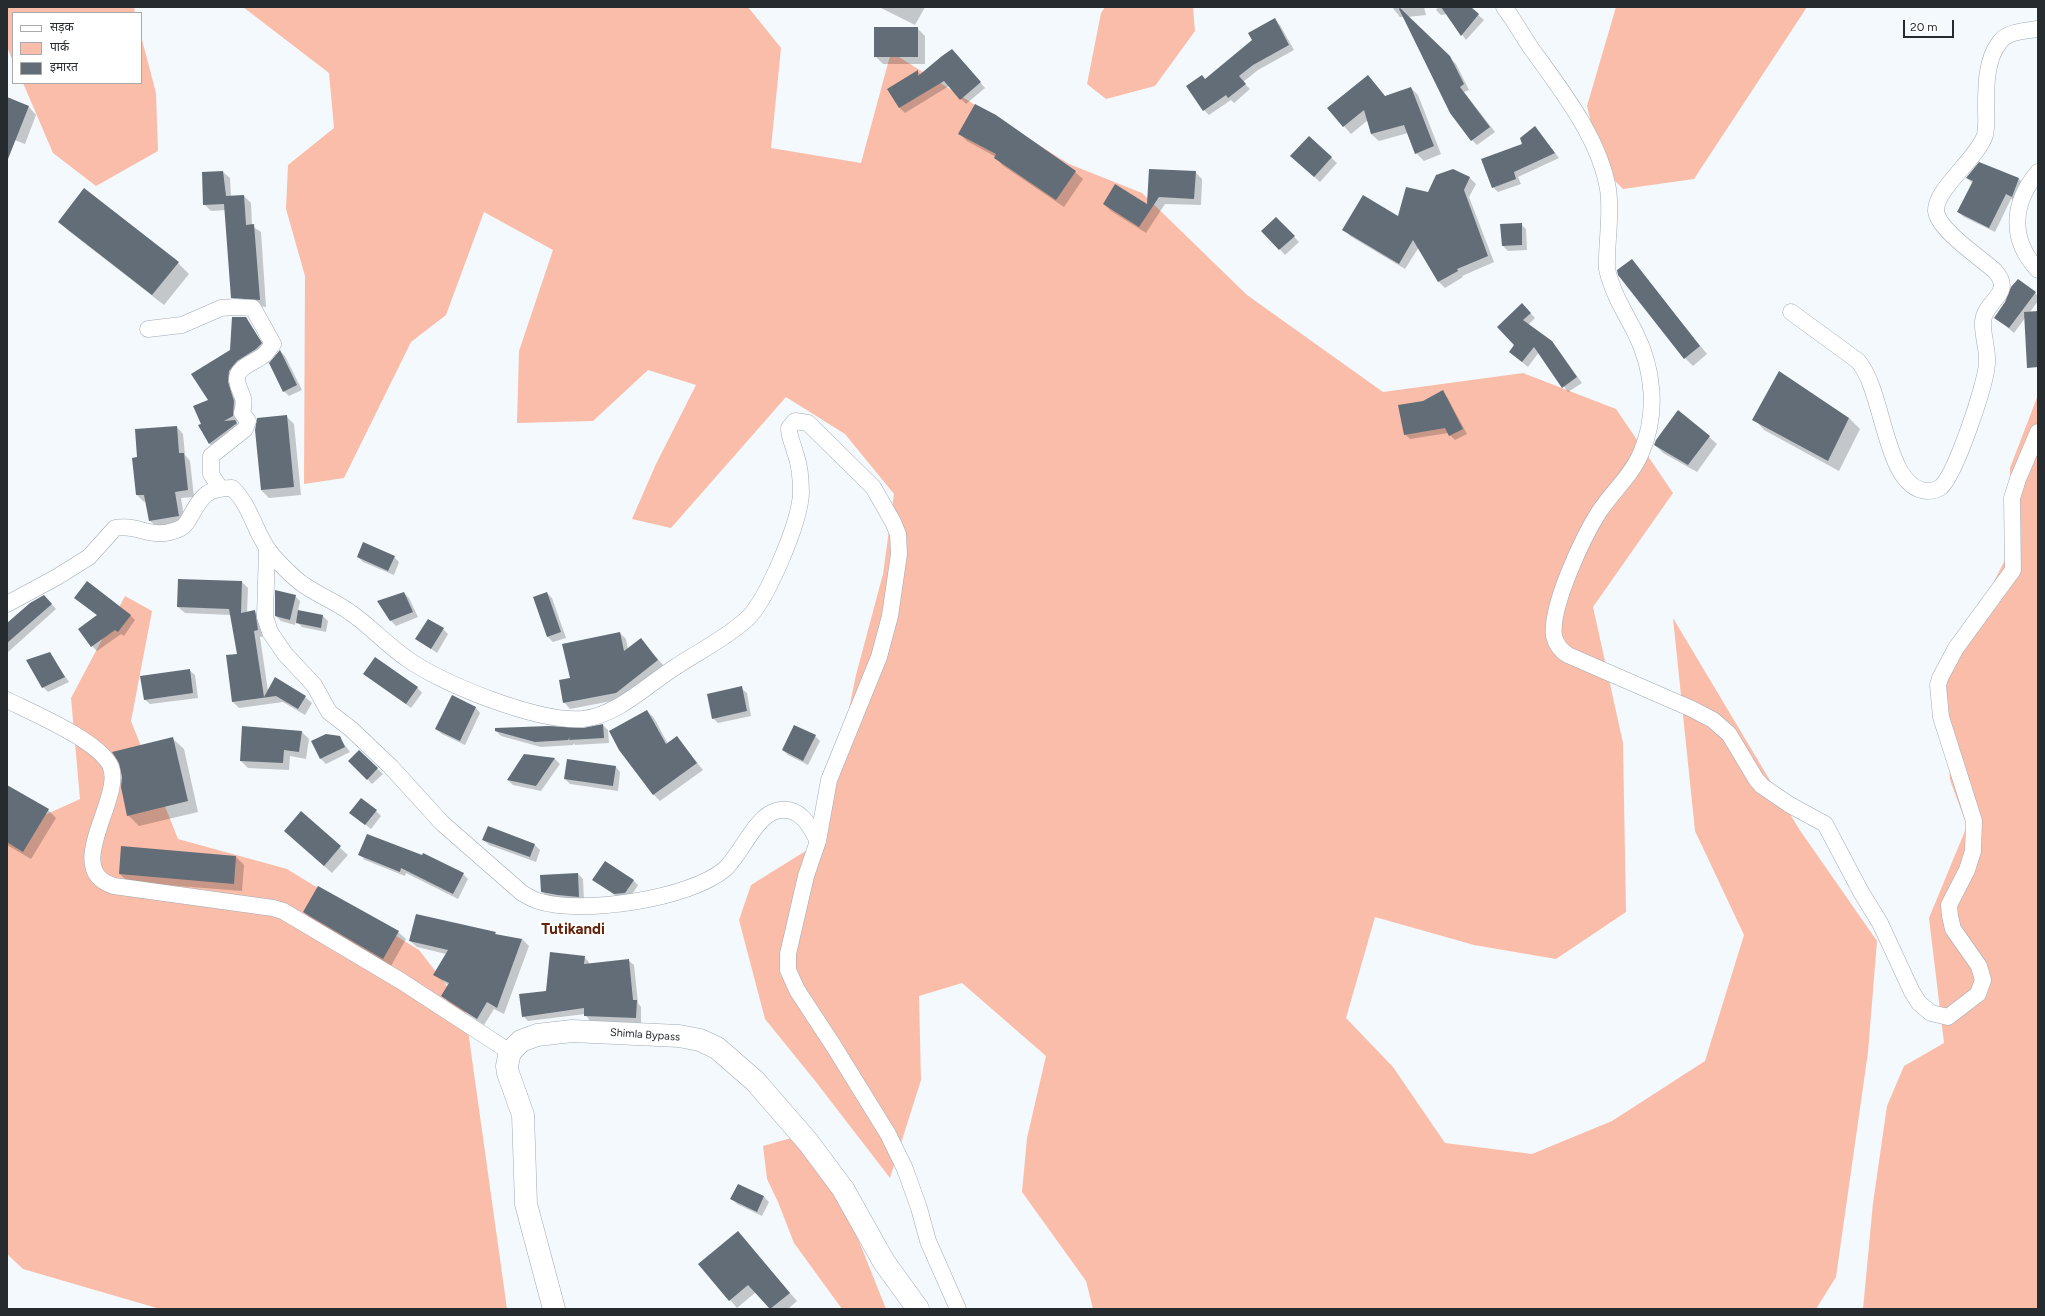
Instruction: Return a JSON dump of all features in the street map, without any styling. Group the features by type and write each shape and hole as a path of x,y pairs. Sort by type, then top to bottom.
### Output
{"highway":[{"name":"Shimla Bypass","path":"510,1052 520,1041 537,1035 572,1031 679,1036 700,1040 717,1048 755,1081 808,1142 843,1189 884,1262 918,1309"},
{"path":"510,1052 507,1059 508,1074 523,1115 526,1204 554,1309"}],"street":[{"path":"1504,7 1530,47 1563,91 1582,122 1596,153 1608,190 1607,269 1609,281 1644,355 1651,390 1652,416 1650,429 1641,454 1591,525 1560,598 1554,623 1555,638 1560,648 1568,655 1692,708 1722,726 1737,745 1756,780 1762,786 1790,805 1825,824 1858,887 1880,923 1894,955 1916,998 1925,1008 1937,1016 1948,1017 1953,1014 1978,994 1982,984 1982,972 1953,929 1950,905 1967,870 1973,851 1974,821 1941,717 1938,685 1940,678 1956,648 2013,570 2012,498 2018,479 2038,432"},
{"path":"1791,312 1858,361 1865,370 1872,385 1892,454 1898,470 1906,480 1922,491 1931,491 1942,486 1962,449 1986,372 1988,351 1983,326 1984,314 1999,296 2002,289 2002,283 1995,271 1943,226 1937,215 1937,205 1947,187 1977,149 1985,135 1989,61 1995,49 2005,37 2038,29"},
{"path":"2038,172 2023,195 2018,209 2017,227 2019,238 2038,270"},
{"path":"148,328 182,324 221,308 253,308 272,344 266,354 241,369 238,374 237,380 245,400 242,413 248,420 245,429 212,456 211,474 220,488"},
{"path":"7,604 57,577 89,557 115,528 125,527 156,534 163,534 180,528 188,522 204,494 220,488 232,488 238,494 267,548 288,572 304,585 349,611 407,660 482,696 517,708 560,718 582,719 613,709 660,676 726,635 754,611 761,600 789,540 795,526 800,505 800,470 789,428 795,421 808,423 873,487 893,522 899,544 895,591 879,657 869,684 850,724 827,788 818,841 806,876 795,919 788,954 788,970 796,990 833,1045 888,1134 905,1168 935,1261 958,1309"},
{"path":"267,548 265,617 270,632 285,654 314,685 329,712 351,729 390,767 442,823 522,893 531,898 548,903 589,906 644,900 706,881 724,870 735,858 761,821 771,813 778,810 798,813 808,822 818,841"},
{"path":"7,700 91,745 101,753 111,766 112,786 95,838 92,856 96,873 103,881 114,886 273,908 282,911 401,981 510,1052"}],"green space":[{"path":"7,7 134,7 135,12 12,12 12,59 7,47"},
{"path":"243,7 748,7 781,48 771,148 861,163 891,52 1069,164 1142,193 1247,295 1383,392 1523,373 1616,409 1673,493 1593,607 1623,743 1626,912 1556,959 1474,945 1375,917 1346,1018 1393,1067 1445,1143 1532,1154 1612,1121 1705,1061 1744,935 1695,831 1673,618 1799,829 1877,941 1868,1052 1836,1277 1816,1309 1093,1309 1086,1281 1022,1192 1027,1138 1046,1056 962,983 919,996 921,1080 890,1178 765,1019 739,920 751,885 812,847 836,772 856,675 883,574 894,494 845,434 786,397 671,528 632,519 656,464 696,385 648,370 593,421 517,423 519,351 553,250 484,212 446,315 411,342 344,478 304,484 305,276 286,209 288,165 334,128 329,73"},
{"path":"1105,7 1193,7 1195,31 1155,86 1106,99 1087,84 1101,13"},
{"path":"1616,7 1807,7 1694,179 1623,189 1601,167 1587,106"},
{"path":"142,40 156,93 158,151 96,186 53,153 23,84 142,84"},
{"path":"2038,395 2038,1309 1863,1309 1873,1203 1887,1106 1904,1066 1944,1043 1929,918 1967,826 1950,780 1943,681 2009,552 2010,468"},
{"path":"125,596 152,611 131,721 178,839 287,869 419,950 465,1009 507,1309 160,1309 23,1269 7,1254 7,814 47,814 80,799 71,698"},
{"path":"791,1138 847,1211 886,1309 842,1309 794,1243 767,1179 763,1146"}],"building":[{"path":"1441,7 1471,7 1479,14 1461,36"},
{"path":"1400,8 1450,56 1464,84 1460,87 1490,127 1471,141 1450,113 1399,9"},
{"path":"1275,18 1289,45 1253,65 1239,76 1246,84 1228,98 1226,95 1203,111 1186,86 1202,75 1205,79 1252,40 1248,33"},
{"path":"874,27 918,27 918,57 874,57"},
{"path":"952,49 981,82 960,100 944,81 899,108 887,89 918,70 918,76"},
{"path":"1368,75 1385,96 1411,87 1434,146 1415,154 1404,125 1371,134 1364,110 1343,127 1327,108"},
{"path":"7,97 29,106 8,159 7,159"},
{"path":"975,104 996,115 1076,171 1056,200 994,158 996,154 958,134"},
{"path":"1535,126 1555,153 1514,172 1516,179 1492,188 1481,159 1522,144 1520,138"},
{"path":"1309,136 1332,157 1314,177 1290,156"},
{"path":"1979,162 2019,178 2012,197 2006,194 1989,228 1957,212 1973,181 1966,178"},
{"path":"1149,169 1196,171 1194,199 1159,197 1139,227 1103,204 1115,184 1147,204"},
{"path":"1453,169 1470,177 1464,190 1488,256 1457,269 1458,271 1438,282 1413,240 1399,264 1342,230 1363,195 1398,216 1406,187 1428,192 1436,175"},
{"path":"223,171 226,196 244,195 246,225 254,224 260,300 231,298 224,204 203,205 202,172"},
{"path":"84,188 179,262 152,295 58,222"},
{"path":"1276,217 1295,236 1279,250 1261,231"},
{"path":"1522,223 1522,245 1502,246 1500,224"},
{"path":"1632,259 1700,346 1684,359 1618,275 1617,270"},
{"path":"2018,279 2036,292 2009,328 1994,318 2005,302 2011,287"},
{"path":"1522,303 1531,313 1523,320 1552,341 1577,377 1562,388 1534,347 1522,362 1509,352 1514,345 1497,327"},
{"path":"2038,311 2038,367 2027,368 2024,312"},
{"path":"232,317 246,317 262,343 256,349 237,361 229,371 228,382 234,401 233,416 224,421 235,420 237,423 209,444 198,425 201,424 193,406 208,400 191,374 230,350"},
{"path":"280,350 297,385 283,392 269,363"},
{"path":"1779,371 1849,418 1828,461 1752,420"},
{"path":"1443,390 1463,429 1449,436 1445,428 1404,435 1398,405 1423,401"},
{"path":"1678,410 1710,436 1688,465 1654,445"},
{"path":"287,415 294,487 261,490 255,430 257,418"},
{"path":"177,426 179,453 184,453 188,490 175,492 179,516 149,521 144,495 136,495 132,458 137,457 135,429"},
{"path":"363,542 395,556 388,571 357,557"},
{"path":"178,579 242,581 241,613 255,610 258,630 254,631 264,697 275,677 306,696 298,709 276,696 232,702 226,655 237,654 229,609 177,607"},
{"path":"87,581 131,615 118,632 115,630 91,647 78,629 97,615 74,598"},
{"path":"275,590 296,595 290,620 275,616"},
{"path":"404,592 413,612 390,621 377,601"},
{"path":"547,592 561,632 547,637 533,597"},
{"path":"44,595 52,604 7,643 7,623 30,603"},
{"path":"298,610 323,615 321,628 296,623"},
{"path":"428,619 444,628 431,649 415,639"},
{"path":"620,632 624,651 641,638 658,660 616,693 563,703 559,680 570,678 562,644"},
{"path":"50,652 65,677 42,688 26,660"},
{"path":"375,657 418,687 406,704 363,674"},
{"path":"190,669 193,693 144,700 140,676"},
{"path":"742,686 747,711 712,719 707,694"},
{"path":"452,695 476,707 460,741 435,729"},
{"path":"647,710 666,744 677,736 697,763 653,795 619,750 609,731"},
{"path":"603,724 604,738 569,740 570,737 568,740 535,742 495,731 495,728 549,726 583,728"},
{"path":"794,725 816,735 803,761 782,750"},
{"path":"242,726 302,731 299,752 284,750 283,763 240,761"},
{"path":"326,734 340,736 345,747 320,759 311,741"},
{"path":"173,737 188,801 127,816 121,787 122,777 119,763 112,752"},
{"path":"359,750 378,768 367,780 348,761"},
{"path":"524,754 555,758 536,786 507,780"},
{"path":"567,759 616,766 613,786 564,779"},
{"path":"7,785 49,809 23,852 7,842"},
{"path":"361,798 377,810 365,825 349,813"},
{"path":"301,811 341,846 324,866 284,831"},
{"path":"488,826 535,844 530,857 482,840"},
{"path":"367,834 422,855 423,853 464,873 453,894 401,868 400,872 358,855"},
{"path":"121,846 236,856 234,884 119,874"},
{"path":"605,861 634,880 625,893 614,894 592,880"},
{"path":"578,873 579,897 541,892 540,875"},
{"path":"318,886 399,931 383,959 303,912"},
{"path":"416,914 496,932 495,934 522,939 497,1008 487,1002 477,1019 441,996 449,983 433,975 448,950 409,941"},
{"path":"550,952 585,956 584,964 629,959 633,1000 637,1000 636,1018 584,1016 584,1008 522,1017 519,994 546,991"},
{"path":"738,1184 764,1196 757,1212 730,1199"},
{"path":"738,1231 790,1293 770,1309 748,1285 729,1301 698,1264"}],"district":[{"name":"Tutikandi","path":"573,930"}]}
